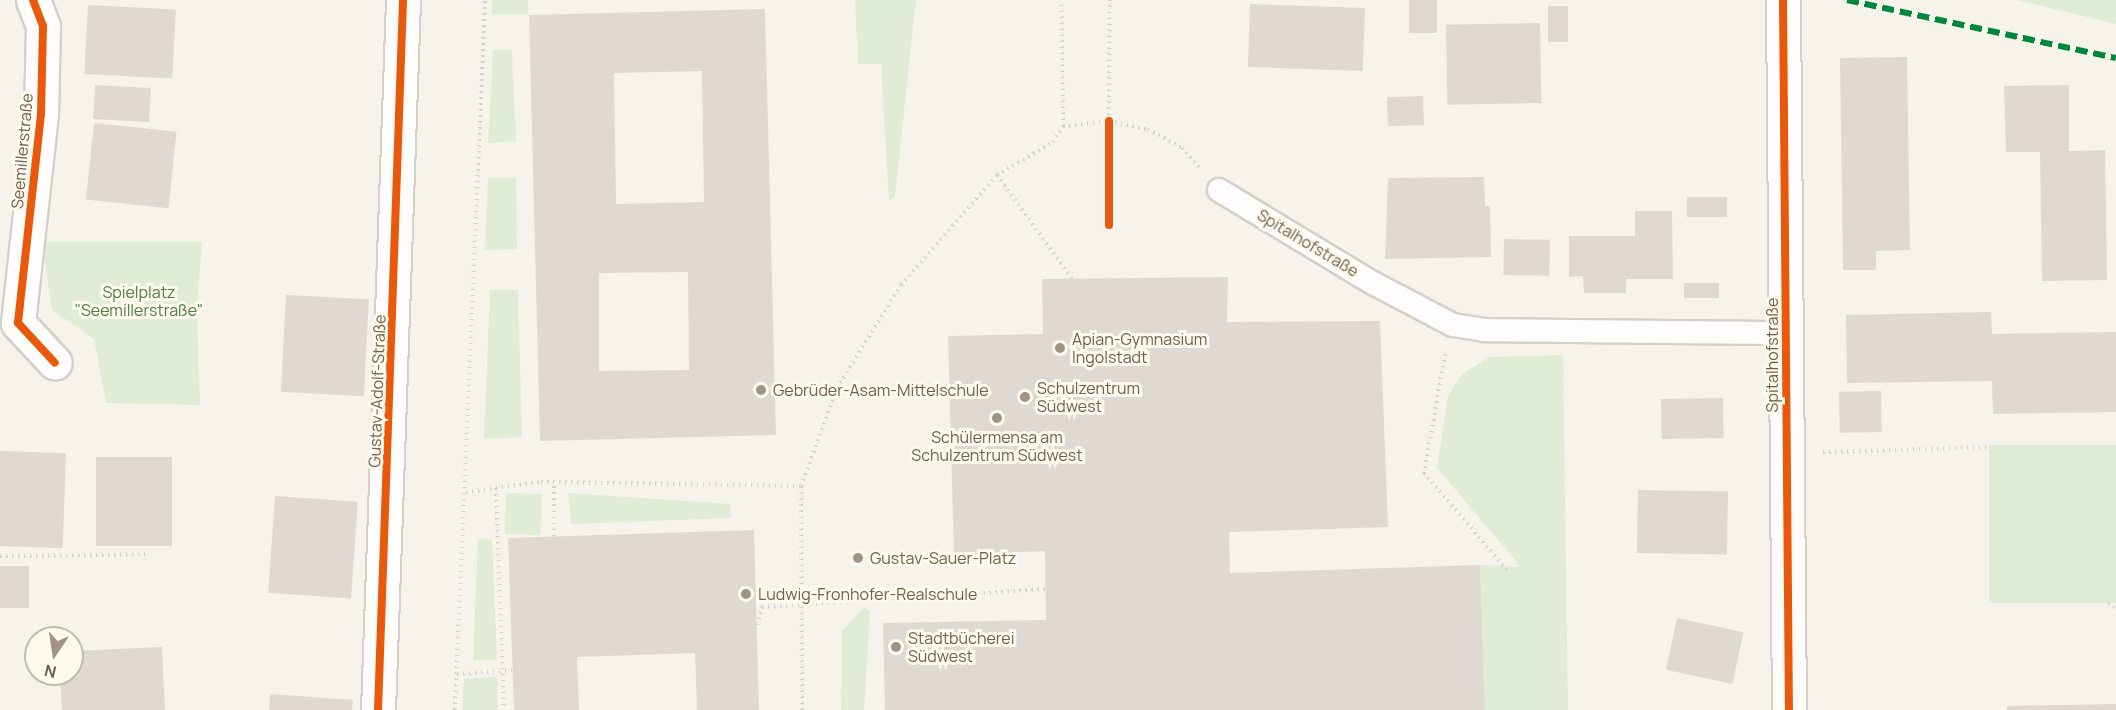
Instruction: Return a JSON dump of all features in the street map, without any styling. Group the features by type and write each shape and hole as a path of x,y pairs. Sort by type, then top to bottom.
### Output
{"street":[{"name":"Seemillerstraße","path":"33,0 42,26 41,114 18,322 55,363"},
{"name":"Gustav-Adolf-Straße","path":"378,710 403,0"},
{"name":"Spitalhofstraße","path":"1783,0 1789,710"}],"lane":[{"name":"Spitalhofstraße","path":"1219,190 1371,282 1453,325 1483,330 1785,333"}],"path":[{"path":"455,710 485,0"},
{"path":"802,710 799,606 801,486 837,388 901,285 997,175 1053,142 1063,126 1061,0"},
{"path":"1109,133 1110,0"},
{"path":"1063,126 1109,121 1148,129 1182,148 1219,190"},
{"path":"997,175 1072,279"},
{"path":"1453,325 1437,380 1424,473 1509,572"},
{"path":"1786,452 1989,447"},
{"path":"466,492 554,483 801,486"},
{"path":"554,483 554,536"},
{"path":"496,488 504,710"},
{"path":"0,556 148,554"},
{"path":"762,608 1045,589"},
{"path":"756,590 762,608 757,625"},
{"path":"2108,603 2116,609"},
{"path":"457,674 512,670"}],"green space":[{"path":"492,0 528,0 528,14 492,14"},
{"path":"855,0 916,0 895,196 889,201 881,64 858,64"},
{"path":"2017,0 2116,0 2116,24"},
{"path":"493,50 512,50 516,141 488,143"},
{"path":"516,177 517,249 485,250 488,178"},
{"name":"Spielplatz \"Seemillerstraße\"","path":"42,242 202,242 197,311 200,405 106,403 94,339 52,310"},
{"path":"490,290 518,290 522,437 484,439"},
{"path":"1563,355 1568,710 1485,710 1480,565 1521,567 1437,468 1448,396 1462,374 1489,357"},
{"path":"1989,445 2116,445 2116,603 1989,603"},
{"path":"506,493 542,494 541,535 505,534"},
{"path":"568,493 730,504 731,518 571,524"},
{"path":"478,539 492,539 497,660 473,660"},
{"path":"864,607 870,612 864,710 841,710 842,631"},
{"path":"497,677 498,710 462,710 464,679"}],"building":[{"path":"1409,0 1437,0 1437,33 1409,33"},
{"path":"1250,4 1365,8 1363,71 1248,67"},
{"path":"88,5 176,10 172,79 84,74"},
{"path":"1548,6 1568,6 1568,42 1548,42"},
{"name":"Gebrüder-Asam-Mittelschule","path":"765,9 776,435 540,441 529,15","holes":["702,71 704,202 616,204 614,73","688,272 689,370 599,371 599,273"]},
{"path":"1540,23 1541,103 1447,105 1446,25"},
{"path":"1907,57 1910,250 1876,251 1876,270 1843,270 1840,58"},
{"path":"95,85 151,88 149,122 93,119"},
{"path":"2069,85 2069,151 2105,150 2107,280 2042,281 2040,152 2006,152 2004,86"},
{"path":"1423,96 1424,125 1388,126 1387,97"},
{"path":"94,123 177,132 168,208 86,200"},
{"path":"1484,177 1485,206 1490,206 1491,257 1385,259 1388,178"},
{"path":"1687,197 1727,197 1727,217 1687,217"},
{"path":"1635,211 1672,211 1673,279 1626,279 1626,293 1584,293 1583,276 1569,277 1569,236 1635,236"},
{"path":"1504,239 1550,240 1549,276 1503,275"},
{"name":"Apian-Gymnasium Ingolstadt","path":"1228,277 1227,322 1380,321 1388,527 1229,532 1230,573 1480,565 1485,710 885,710 883,623 1046,620 1045,551 954,555 948,336 1043,334 1042,279"},
{"path":"1684,283 1719,283 1719,298 1684,298"},
{"path":"286,295 369,299 364,396 281,392"},
{"path":"1991,312 1992,334 2116,332 2116,412 1993,414 1992,381 1847,383 1846,315"},
{"path":"1881,391 1882,432 1840,433 1839,392"},
{"path":"1723,398 1724,438 1662,439 1661,399"},
{"path":"0,451 66,453 63,548 0,546"},
{"path":"96,457 172,457 172,546 96,546"},
{"path":"1638,490 1728,492 1727,555 1637,553"},
{"path":"275,496 358,502 351,599 268,593"},
{"name":"Ludwig-Fronhofer-Realschule","path":"754,530 759,710 697,710 695,653 577,657 579,710 514,710 508,538"},
{"path":"0,566 29,566 29,608 0,608"},
{"path":"1677,618 1744,632 1732,684 1666,670"},
{"path":"162,647 165,710 62,710 61,686 84,686 84,650"},
{"path":"270,694 353,700 352,710 269,710"},
{"path":"2116,704 2116,710 2007,710 2007,706"}],"marked path":[{"path":"1847,0 2116,58"}],"cycle path":[{"path":"33,0 43,26 41,114 18,323 55,363"},
{"path":"378,710 403,0"},
{"path":"1783,0 1789,710"},
{"path":"1109,121 1109,225"}],"place":[{"name":"Apian-Gymnasium Ingolstadt","path":"1060,348"},
{"name":"Gebrüder-Asam-Mittelschule","path":"761,390"},
{"name":"Schulzentrum Südwest","path":"1025,397"},
{"name":"Schülermensa am Schulzentrum Südwest","path":"997,418"},
{"name":"Gustav-Sauer-Platz","path":"858,558"},
{"name":"Ludwig-Fronhofer-Realschule","path":"746,594"},
{"name":"Stadtbücherei Südwest","path":"896,647"}]}
